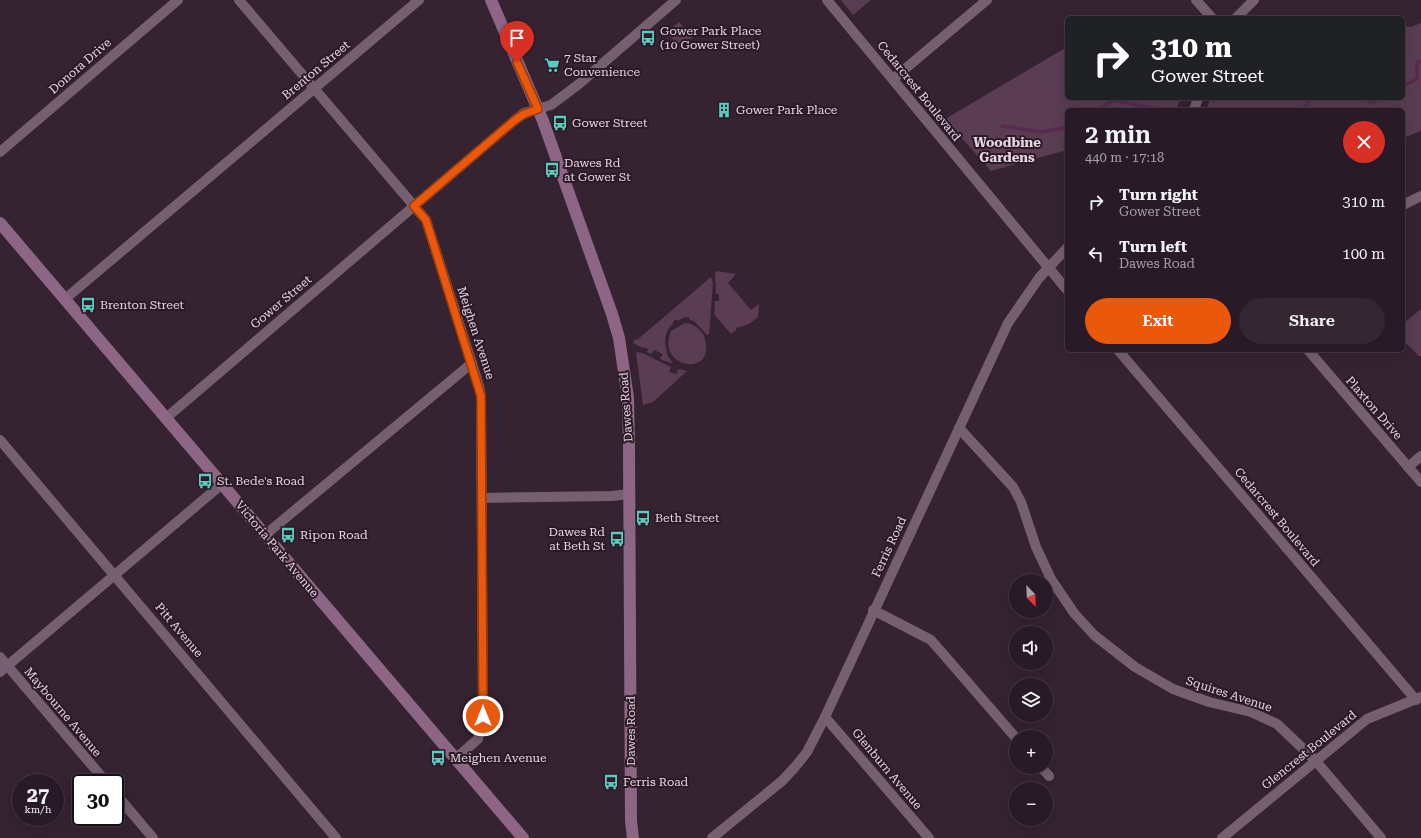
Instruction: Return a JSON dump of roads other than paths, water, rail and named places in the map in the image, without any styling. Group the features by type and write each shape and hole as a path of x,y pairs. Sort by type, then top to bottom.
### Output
{"street":[{"name":"Donora Drive","path":"0,152 178,0"},
{"name":"Meighen Avenue","path":"238,0 426,220 472,364 481,396 483,716 478,739 455,758"},
{"name":"Brenton Street","path":"65,299 419,0"},
{"name":"Dawes Road","path":"491,0 538,109 596,266 619,338 628,398 631,821 633,838"},
{"name":"Gower Street","path":"166,418 515,120 524,114 551,105 578,84 676,0"},
{"name":"Cedarcrest Boulevard","path":"828,0 1065,288"},
{"path":"893,79 987,0"},
{"path":"1196,0 1210,16"},
{"path":"1238,16 1254,0"},
{"path":"1405,204 1421,196"},
{"name":"Victoria Park Avenue","path":"0,223 523,838"},
{"name":"Ferris Road","path":"712,838 782,781 807,752 825,717 873,610 1008,323 1027,293 1048,267 1065,250"},
{"name":"Cedarcrest Boulevard","path":"1120,352 1419,699"},
{"name":"Plaxton Drive","path":"1310,352 1421,482"},
{"path":"265,535 472,364"},
{"name":"Squires Avenue","path":"959,428 1013,487 1036,547 1051,579 1074,613 1094,635 1135,667 1174,689 1209,702 1251,712 1273,721 1286,730 1315,760 1381,838"},
{"name":"Pitt Avenue","path":"0,440 336,838"},
{"path":"1408,467 1421,456"},
{"path":"4,669 114,574 222,484"},
{"path":"482,498 612,496 629,494"},
{"path":"873,610 931,640 1009,730"},
{"name":"Maybourne Avenue","path":"0,657 4,669 99,774"},
{"name":"Glencrest Boulevard","path":"1222,838 1315,760 1367,719 1419,699"},
{"name":"Glenburn Avenue","path":"825,717 929,838"},
{"path":"124,804 153,838"}],"waterway":[{"path":"1405,85 1417,79 1417,63 1421,61"},
{"path":"1101,108 1113,100"},
{"path":"1113,100 1153,108"},
{"path":"1304,108 1310,100"},
{"path":"1367,100 1372,103 1377,100"},
{"path":"1002,126 1041,132 1065,127"}],"place":[{"name":"Gower Park Place (10 Gower Street)","path":"648,38"},
{"name":"7 Star Convenience","path":"552,65"},
{"name":"Gower Park Place","path":"724,110"},
{"name":"Gower Street","path":"560,123"},
{"name":"Dawes Rd at Gower St","path":"552,170"},
{"name":"Brenton Street","path":"88,305"},
{"name":"St. Bede's Road","path":"205,481"},
{"name":"Beth Street","path":"643,518"},
{"name":"Ripon Road","path":"288,535"},
{"name":"Dawes Rd at Beth St","path":"617,539"},
{"name":"Meighen Avenue","path":"438,758"},
{"name":"Ferris Road","path":"611,782"}],"district":[{"name":"Woodbine Gardens","path":"1007,150"}]}
